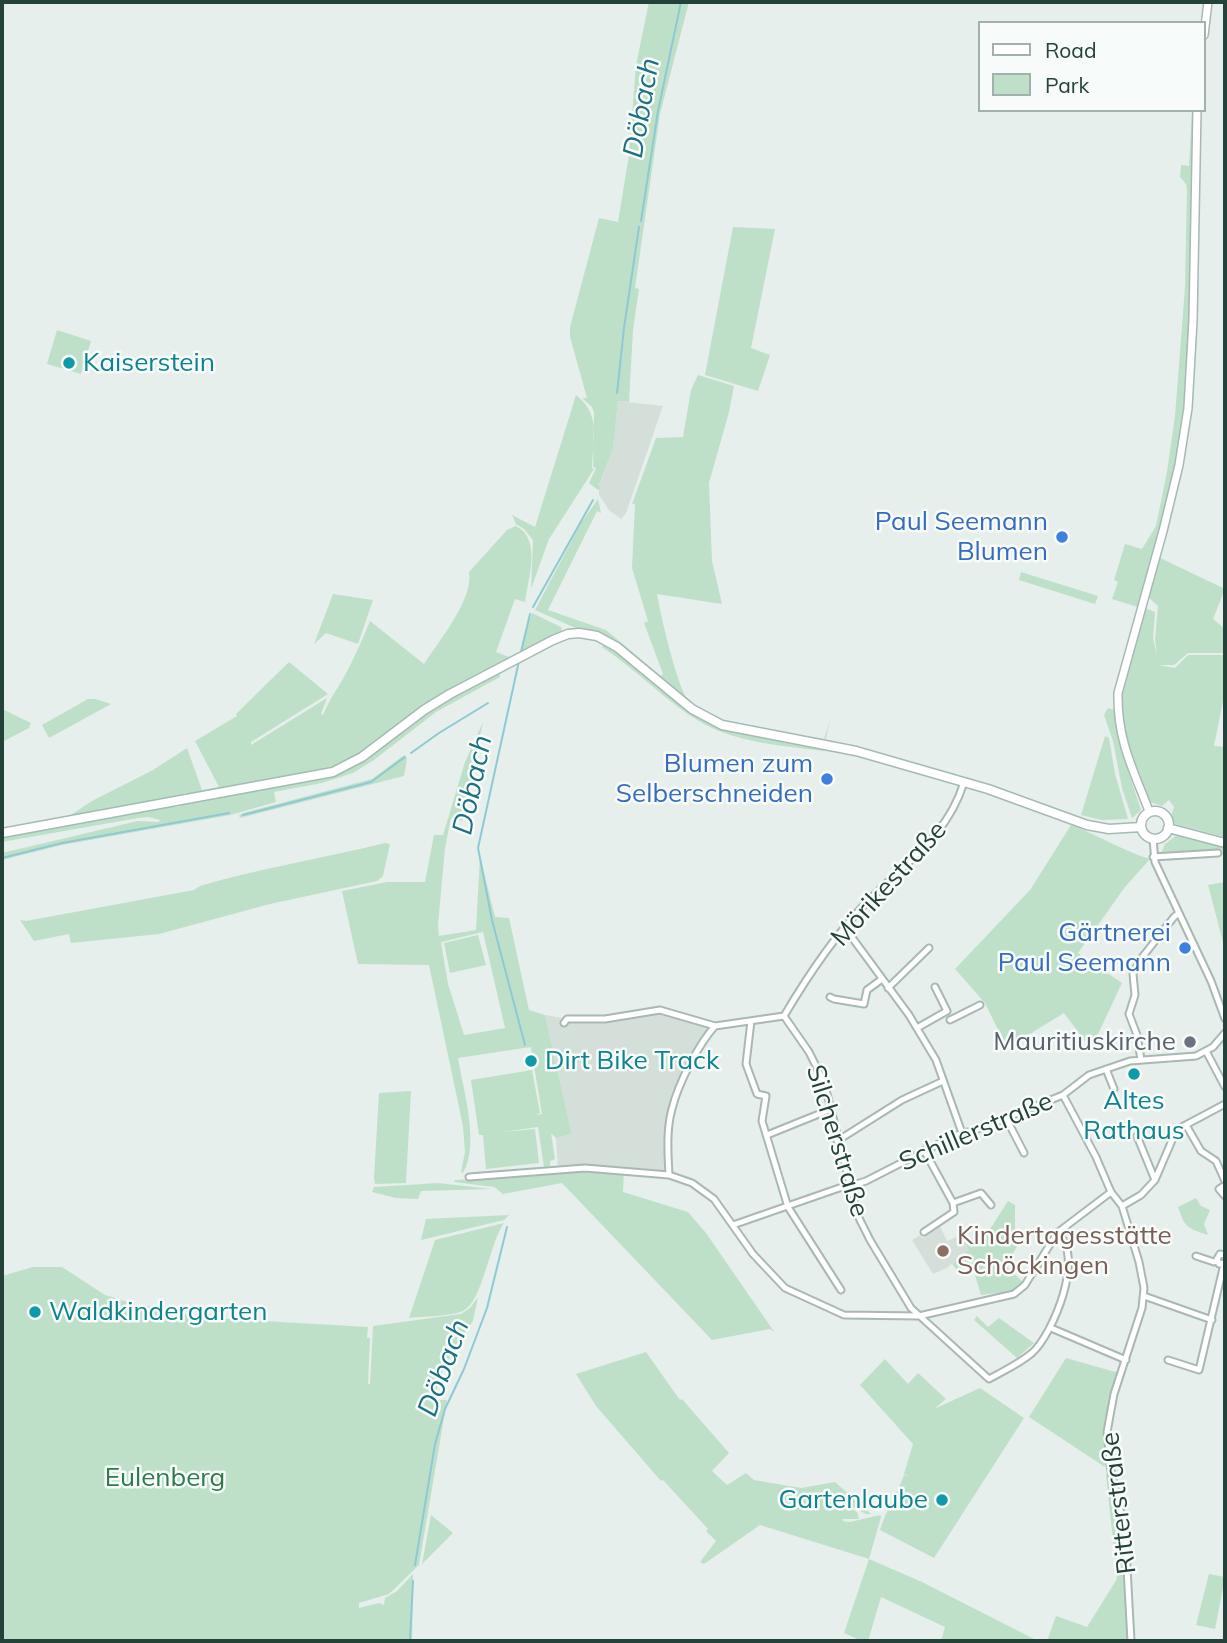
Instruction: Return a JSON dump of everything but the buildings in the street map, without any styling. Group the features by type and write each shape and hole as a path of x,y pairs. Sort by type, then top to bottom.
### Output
{"main road":[{"path":"2,833 333,772 356,761 442,698 568,634 584,633 597,636 617,647 692,709 716,722 737,729 856,751 988,789 1087,825 1109,829 1140,827"},
{"path":"1149,811 1165,814 1168,828 1163,836 1153,839 1144,835 1140,827 1143,817 1149,811"},
{"path":"1168,828 1225,843"}],"street":[{"path":"1206,21 1208,2"},
{"path":"1149,811 1122,741 1118,719 1118,693 1163,531 1179,465 1188,408 1197,112"},
{"name":"Mörikestraße","path":"784,1016 845,928 867,902 935,837 953,811 964,782"},
{"path":"1153,839 1153,857 1211,981 1225,1019"},
{"path":"1153,857 1218,853"},
{"path":"1141,1060 1137,1035 1129,1014 1135,995 1133,974 1140,960 1180,913"},
{"path":"845,928 917,1028 936,1060 962,1133"},
{"path":"888,988 929,948"},
{"path":"830,997 864,1004 867,990 882,979"},
{"path":"936,987 950,1021 980,1005"},
{"path":"564,1023 568,1019 605,1019 660,1010 715,1026 784,1016"},
{"path":"917,1028 947,1011"},
{"name":"Silcherstraße","path":"784,1016 809,1052 824,1082 848,1186 858,1216 870,1240 919,1316 989,1379 1032,1353 1051,1328"},
{"path":"751,1021 746,1064 757,1094 766,1096 762,1121 788,1207 841,1290"},
{"path":"669,1175 669,1127 672,1108 698,1052 715,1026"},
{"path":"1225,1033 1206,1051 1225,1087"},
{"name":"Schillerstraße","path":"733,1225 866,1181 962,1133 1063,1095 1089,1075 1141,1060 1180,1058 1206,1051"},
{"path":"1106,1069 1114,1089"},
{"path":"837,1141 902,1100 943,1081"},
{"name":"Ritterstraße","path":"1063,1095 1111,1192 1122,1206 1139,1262 1144,1296 1114,1394 1107,1432 1111,1471 1126,1540 1131,1641"},
{"path":"1122,1206 1141,1195 1155,1180 1180,1128 1225,1104"},
{"path":"767,1135 830,1110"},
{"path":"1006,1118 1024,1153"},
{"path":"1186,1125 1201,1151 1216,1161 1225,1183 1219,1189 1225,1196"},
{"path":"1137,1136 1155,1180"},
{"path":"924,1150 953,1203 954,1212 924,1232"},
{"path":"468,1177 586,1168 669,1175 692,1183 714,1199 753,1254 785,1288 844,1315 919,1316 1014,1294 1025,1285 1057,1233 1111,1192"},
{"path":"953,1203 981,1193 991,1205"},
{"path":"1057,1233 1062,1237 1069,1262 1063,1296 1051,1328 1126,1360"},
{"path":"1217,1261 1219,1255 1225,1255"},
{"path":"1168,1360 1199,1370 1225,1264 1196,1256"},
{"path":"1144,1296 1212,1320"}],"shaded area":[{"path":"618,401 663,406 626,513 621,519 609,510 599,495 599,486 613,449"},
{"path":"660,1010 715,1026 694,1060 672,1108 669,1175 558,1170 556,1138 572,1134 545,1015 568,1019 605,1019"},
{"name":"Kindertagesstätte Schöckingen","path":"940,1226 947,1241 961,1235 970,1248 947,1268 933,1274 912,1240 920,1235 923,1238"}],"green space":[{"path":"649,2 689,2 660,114 635,288 639,289 633,330 629,402 618,401 613,449 598,490 589,483 596,468 593,467 594,413 592,407 582,398 587,398 570,337 570,327 599,218 618,222 629,155 636,65"},
{"path":"1192,112 1197,112 1188,408 1156,556 1225,589 1213,619 1225,629 1225,653 1188,653 1174,665 1158,665 1175,668 1188,655 1225,655 1225,691 1214,746 1225,747 1225,837 1175,824 1171,816 1174,807 1169,800 1162,806 1150,802 1128,749 1121,707 1126,671 1145,608 1155,612 1153,638 1157,656 1155,640 1158,606 1145,594 1141,608 1112,599 1118,582 1114,580 1125,544 1142,549 1156,526 1167,472 1175,416 1185,287 1187,190 1180,177 1181,165 1189,166"},
{"path":"733,227 775,229 751,348 770,355 758,391 705,375"},
{"name":"Kaiserstein","path":"57,330 91,341 81,374 47,364"},
{"path":"698,375 734,386 709,483 712,561 722,604 657,594 665,632 683,691 698,708 751,727 824,739 830,721 826,738 823,741 737,726 717,720 694,707 625,650 535,610 581,523 598,499 601,513 597,511 548,610 606,630 661,676 663,674 644,623 648,621 632,568 635,504 632,504 656,438 683,437 691,390"},
{"path":"576,395 584,402 592,419 594,469 549,539 531,589 533,540 516,524 512,515 535,527"},
{"path":"516,526 529,540 531,560 525,602 515,599 496,652 509,657 508,660 333,769 182,798 186,792 177,799 63,820 187,748 202,790 219,787 195,741 237,716 236,714 289,662 328,694 251,742 251,745 327,698 321,714 323,715 370,621 424,664 461,607 469,583 469,572 507,530"},
{"path":"1021,572 1098,596 1095,604 1019,580"},
{"path":"333,594 373,600 358,644 326,633 314,644"},
{"path":"532,613 561,627 562,630 521,653 523,639"},
{"path":"605,640 705,717 825,747 824,751 746,739 702,723 676,706 602,647"},
{"path":"499,672 500,677 436,712 353,773 322,783 274,792 276,802 230,815 62,845 2,860 2,853 138,821 160,820 138,818 2,842 2,836 161,807 178,807 187,802 334,774 443,701"},
{"path":"88,699 111,704 49,738 42,725"},
{"path":"1108,708 1114,710 1119,743 1141,810 1132,818 1104,715"},
{"path":"2,709 31,723 29,728 2,742"},
{"path":"483,722 462,821 451,818 445,848 439,936 476,930 480,857 495,917 509,918 529,1010 545,1015 572,1134 556,1138 551,1133 555,1159 550,1161 550,1166 544,1167 538,1127 502,1132 535,1129 539,1163 486,1169 483,1135 479,1135 471,1080 532,1070 540,1113 536,1115 542,1114 531,1047 458,1058 470,1132 468,1161 463,1173 461,1172 465,1152 463,1126 429,965 358,964 342,891 387,882 425,882 434,835 443,835 465,762","holes":["483,932 505,1028 464,1035 448,984 441,942"]},
{"path":"1105,736 1109,738 1115,774 1128,819 1102,820 1081,815"},
{"path":"404,755 407,759 404,776 240,818 239,815 243,813 372,779"},
{"path":"1071,825 1150,859 1125,887 1078,953 1122,983 1091,1049 1064,1013 1007,1048 985,1003 955,969 1030,890"},
{"path":"1177,835 1225,846 1225,851 1161,853 1165,844"},
{"path":"390,844 383,876 377,881 270,904 159,934 71,943 69,934 34,941 20,920 194,890 246,874"},
{"path":"1225,882 1225,950 1208,885"},
{"path":"478,935 486,965 450,973 444,943"},
{"path":"411,1091 406,1183 375,1184 379,1093"},
{"path":"585,1168 624,1170 623,1192 688,1212 706,1233 775,1333 770,1329 712,1340 562,1183 503,1194 494,1187 454,1182 536,1176"},
{"path":"438,1183 491,1189 421,1191 418,1199 396,1198 372,1192 374,1187"},
{"path":"1196,1198 1201,1206 1210,1210 1204,1224 1208,1235 1188,1226 1178,1207"},
{"path":"1008,1201 1015,1205 1015,1234 1020,1241 1006,1266 1023,1282 1013,1291 981,1295 972,1265 957,1270 952,1264 969,1249 967,1244 990,1229"},
{"path":"509,1215 504,1220 421,1240 426,1219"},
{"path":"504,1223 481,1284 470,1305 463,1311 450,1314 409,1318 435,1240"},
{"name":"Eulenberg","path":"33,1267 62,1267 105,1295 138,1305 172,1309 193,1317 368,1327 368,1384 373,1326 461,1314 470,1308 478,1297 473,1321 439,1378 435,1400 447,1400 419,1565 389,1594 359,1603 359,1608 379,1603 384,1605 385,1598 397,1591 413,1574 412,1641 2,1641 2,1276"},
{"path":"977,1316 988,1327 999,1318 1034,1343 1017,1358 974,1320"},
{"path":"646,1352 680,1400 682,1399 729,1453 712,1471 727,1485 746,1473 754,1480 801,1488 835,1482 871,1514 821,1492 857,1512 859,1519 843,1521 881,1517 869,1559 760,1525 704,1564 700,1562 716,1541 596,1406 576,1374"},
{"path":"1066,1358 1119,1373 1107,1418 1105,1467 1029,1417"},
{"path":"885,1359 908,1384 918,1373 946,1399 934,1409 980,1388 1024,1418 934,1558 880,1530 904,1475 910,1477 904,1474 913,1444 860,1385"},
{"path":"1114,1472 1121,1511 1129,1641 1047,1641 1056,1616 1087,1627 1117,1579 1106,1474"},
{"path":"431,1515 453,1533 422,1564"},
{"path":"869,1559 922,1582 1038,1641 941,1641 945,1627 881,1597 868,1641 844,1633"},
{"path":"1209,1574 1225,1577 1215,1629 1196,1625"}],"waterway":[{"name":"Döbach","path":"641,221 658,111 681,2"},
{"name":"Döbach","path":"617,393 639,227"},
{"name":"Döbach","path":"533,607 593,500"},
{"name":"Döbach","path":"521,652 530,614"},
{"name":"Döbach","path":"519,661 478,848 492,920 525,1045"},
{"path":"411,753 488,703"},
{"path":"243,815 371,782 405,757"},
{"path":"2,858 62,843 229,813"},
{"name":"Döbach","path":"415,1565 435,1444 445,1409 464,1369 487,1308 507,1227"},
{"name":"Döbach","path":"410,1641 413,1581"}],"place":[{"name":"Kaiserstein","path":"69,363"},
{"name":"Paul Seemann Blumen","path":"1062,537"},
{"name":"Blumen zum Selberschneiden","path":"827,779"},
{"name":"Gärtnerei Paul Seemann","path":"1185,948"},
{"name":"Mauritiuskirche","path":"1190,1042"},
{"name":"Dirt Bike Track","path":"531,1061"},
{"name":"Altes Rathaus","path":"1134,1074"},
{"name":"Kindertagesstätte Schöckingen","path":"943,1251"},
{"name":"Waldkindergarten","path":"35,1312"},
{"name":"Gartenlaube","path":"942,1500"}]}
